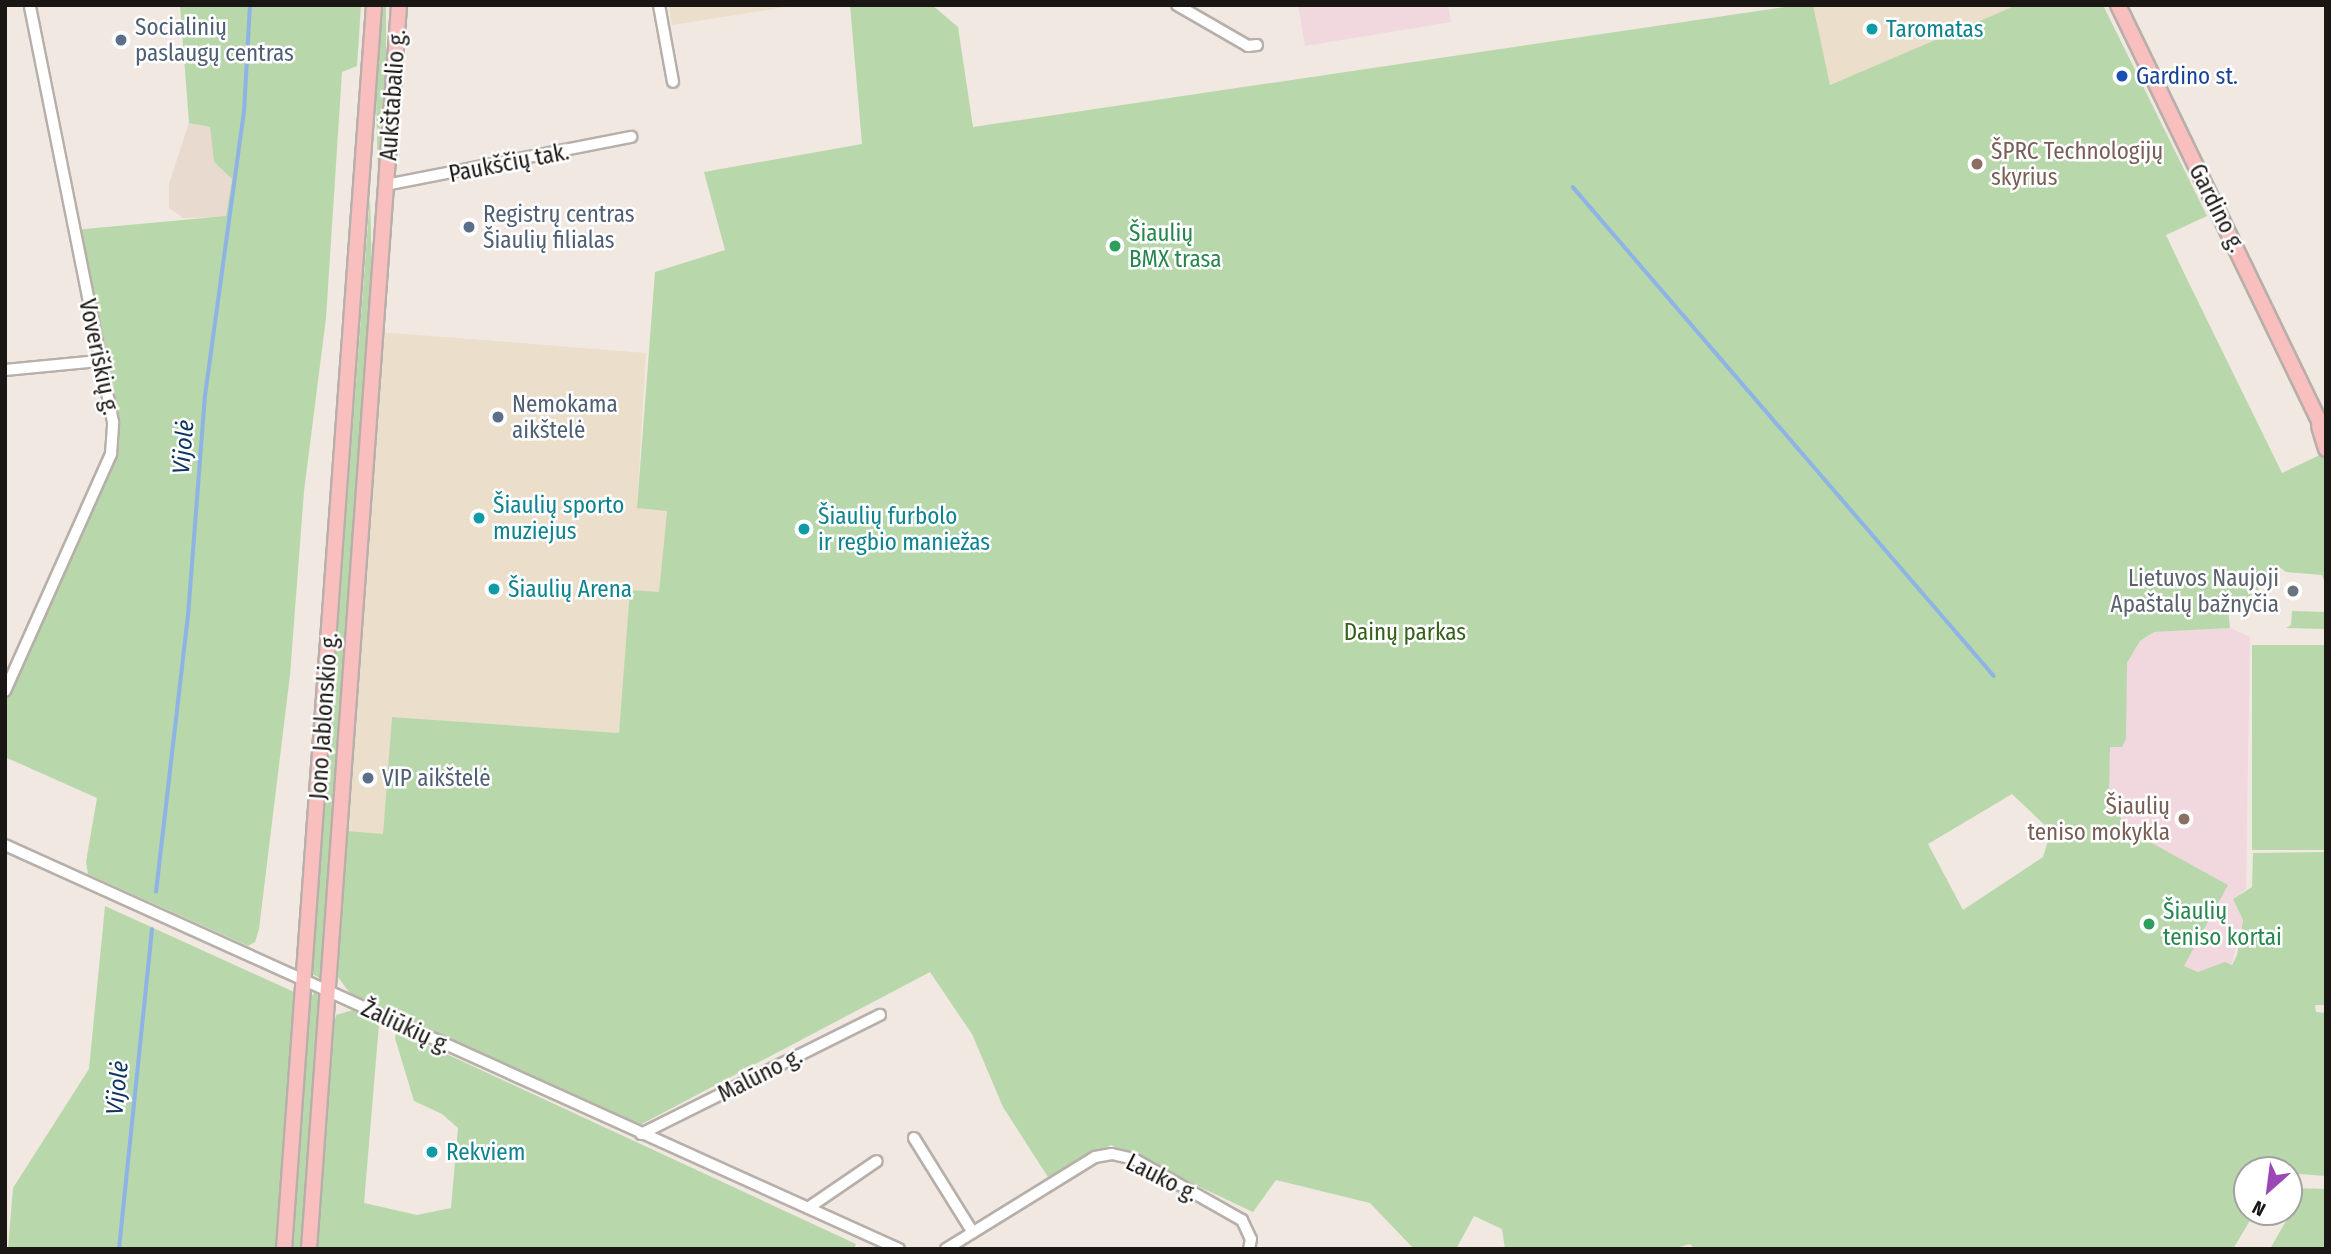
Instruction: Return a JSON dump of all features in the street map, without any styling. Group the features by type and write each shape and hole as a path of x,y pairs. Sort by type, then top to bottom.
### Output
{"main road":[{"name":"Aukštabalio g.","path":"363,183 374,5"},
{"name":"Aukštabalio g.","path":"386,185 399,5"},
{"name":"Gardino g.","path":"2118,5 2326,435"},
{"path":"363,183 386,185"},
{"name":"Jono Jablonskio g.","path":"284,1249 363,183"},
{"name":"Jono Jablonskio g.","path":"309,1249 386,185"},
{"path":"2316,411 2326,449"},
{"name":"Gardino g.","path":"2316,411 2326,425"}],"street":[{"name":"Voveriškių g.","path":"5,691 111,454 113,422 30,5"},
{"path":"659,5 673,82"},
{"path":"1177,5 1248,46 1257,45"},
{"name":"Paukščių tak.","path":"386,185 632,137"},
{"path":"5,370 99,361"},
{"name":"Žaliūkių g.","path":"5,845 641,1135 899,1249"},
{"name":"Malūno g.","path":"641,1135 880,1015"},
{"path":"914,1138 972,1231"},
{"name":"Lauko g.","path":"946,1249 1095,1157 1112,1154 1134,1159 1242,1220 1251,1239 1249,1249"},
{"path":"808,1208 877,1161"}],"shaded area":[{"path":"669,5 798,5 672,25"},
{"path":"1298,5 1448,5 1451,22 1305,46"},
{"path":"1813,5 2017,5 1830,85"},
{"path":"189,123 210,127 214,162 232,179 226,217 183,218 169,208 169,184"},
{"path":"380,332 646,353 637,507 667,510 659,593 631,590 619,733 392,717 383,835 346,831"},
{"name":"Šiaulių teniso mokykla","path":"2230,628 2250,637 2246,889 2233,899 2243,920 2231,966 2225,963 2198,972 2184,967 2139,836 2121,832 2121,806 2109,805 2110,747 2127,663 2140,641 2154,632"}],"green space":[{"path":"180,5 361,5 357,66 342,72 326,318 304,491 290,675 259,929 255,942 248,946 88,874 86,862 97,798 5,757 5,691 111,454 113,422 74,230 226,216 232,179 214,162 210,127 189,123"},
{"path":"382,5 386,5 386,82 378,179 376,98"},
{"name":"Dainų parkas","path":"850,5 932,5 958,27 973,127 1799,5 1813,5 1830,85 2017,5 2103,5 2207,216 2166,235 2184,273 2282,473 2322,454 2326,463 2326,585 2322,575 2286,572 2278,566 2255,593 2228,609 2230,628 2154,632 2140,641 2127,663 2126,739 2122,747 2110,747 2109,805 2121,805 2121,832 2139,836 2228,885 2184,966 2198,972 2225,962 2232,965 2237,955 2243,920 2233,899 2252,887 2253,853 2326,852 2326,1005 2315,1005 2316,1012 2326,1013 2326,1176 2303,1174 2303,1156 2233,1156 2233,1226 2247,1226 2233,1249 1695,1249 1690,1244 1673,1249 1505,1249 1502,1229 1474,1216 1456,1249 1414,1249 1370,1203 1276,1180 1253,1212 1111,1145 1048,1177 1003,1107 972,1034 930,972 636,1127 352,996 338,977 346,831 383,834 392,717 619,733 630,590 659,592 667,511 637,508 655,272 725,250 704,172 862,144","holes":["2012,794 2051,831 2043,857 1963,910 1928,844"]},
{"path":"370,196 372,276 320,978 312,974"},
{"path":"2292,611 2326,612 2326,629 2286,628 2291,625"},
{"path":"2252,645 2326,645 2326,850 2252,850"},
{"path":"105,906 294,992 275,1249 8,1249 13,1188 89,1069"},
{"path":"316,992 320,1000 301,1249 291,1249 309,998"},
{"path":"353,1010 379,1024 364,1203 417,1215 451,1208 458,1128 442,1114 414,1101 395,1038 397,1031 856,1244 854,1249 317,1249 334,1023 336,1015"},
{"path":"2303,1188 2326,1189 2326,1249 2270,1249 2283,1226 2303,1226"}],"waterway":[{"name":"Vijolė","path":"156,892 188,616 205,396 244,112 250,5"},
{"path":"1573,187 1994,676"},
{"name":"Vijolė","path":"119,1249 152,930"}],"place":[{"name":"Taromatas","path":"1872,29"},
{"name":"Socialinių paslaugų centras","path":"121,40"},
{"name":"Gardino st.","path":"2122,76"},
{"name":"ŠPRC Technologijų skyrius","path":"1977,164"},
{"name":"Registrų centras Šiaulių filialas","path":"469,227"},
{"name":"Šiaulių BMX trasa","path":"1115,246"},
{"name":"Nemokama aikštelė","path":"498,417"},
{"name":"Šiaulių sporto muziejus","path":"479,518"},
{"name":"Šiaulių furbolo ir regbio maniežas","path":"804,529"},
{"name":"Šiaulių Arena","path":"494,589"},
{"name":"Lietuvos Naujoji Apaštalų bažnyčia","path":"2293,591"},
{"name":"VIP aikštelė","path":"368,778"},
{"name":"Šiaulių teniso mokykla","path":"2184,819"},
{"name":"Šiaulių teniso kortai","path":"2149,924"},
{"name":"Rekviem","path":"432,1152"}]}
